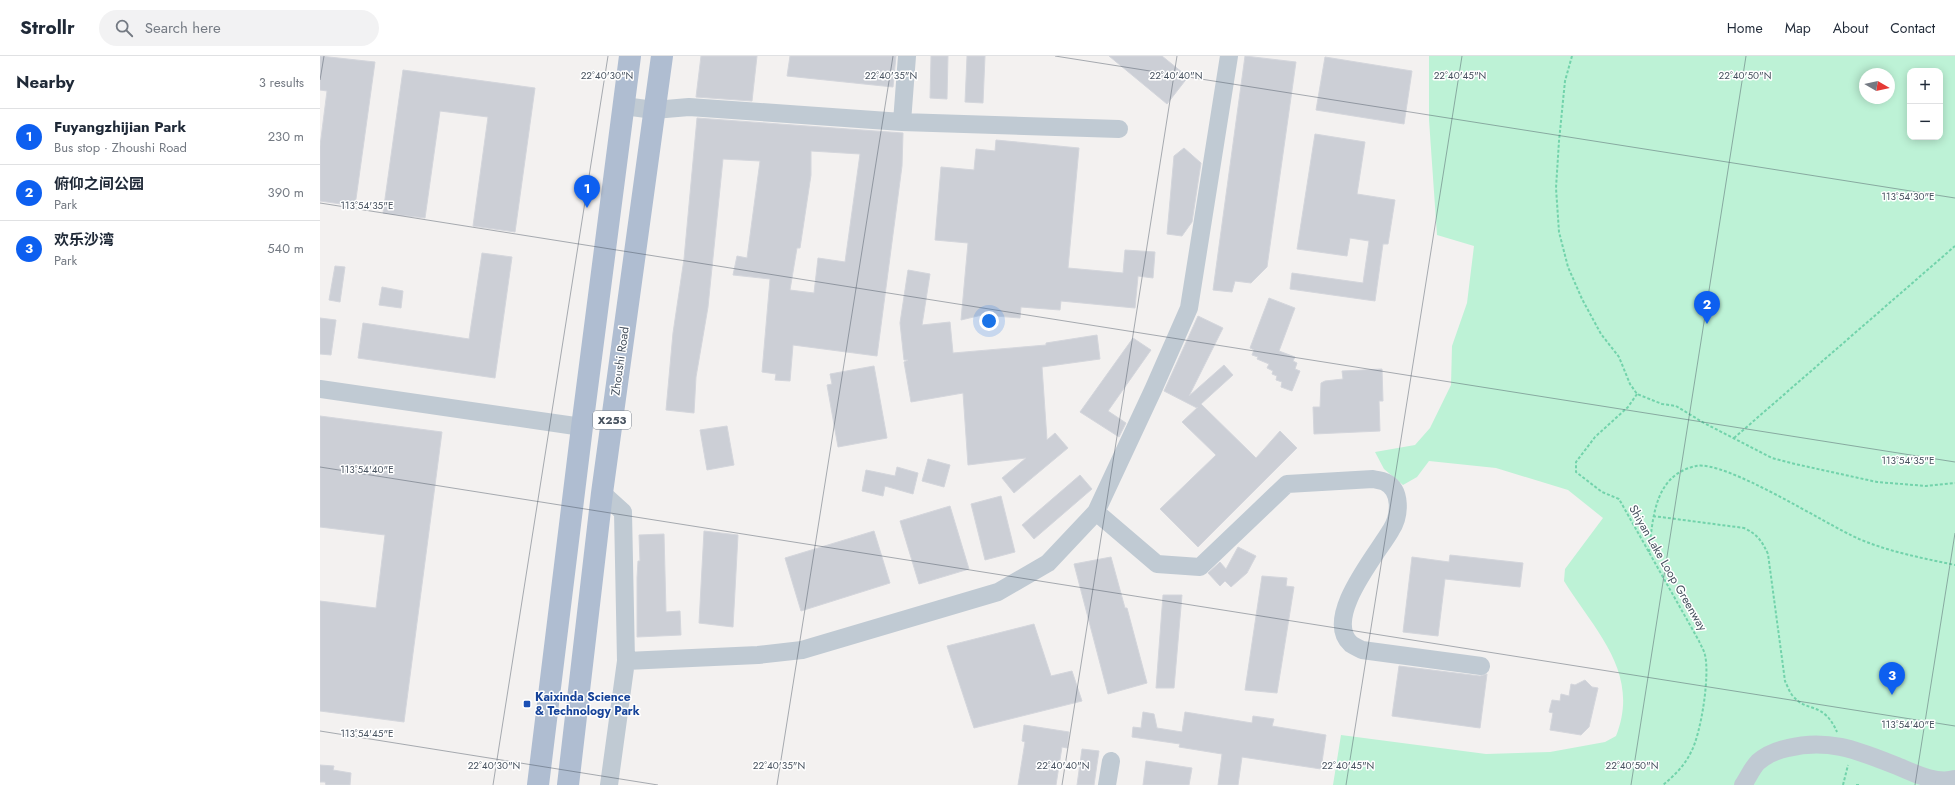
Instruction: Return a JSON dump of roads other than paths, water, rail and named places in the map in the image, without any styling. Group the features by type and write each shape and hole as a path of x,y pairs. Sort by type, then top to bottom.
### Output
{"main road":[{"name":"X253","path":"538,785 630,56"},
{"name":"Zhoushi Road","path":"568,785 602,493 662,56"}],"street":[{"path":"902,122 908,56"},
{"path":"626,661 758,655 802,650 998,592 1048,563 1096,512 1153,390 1189,308 1228,56"},
{"path":"624,106 654,110 689,107 902,122 1119,129"},
{"path":"320,389 582,427"},
{"path":"1096,512 1157,564 1200,568 1287,484 1373,479 1385,481 1394,488 1398,500 1397,513 1392,529 1356,582 1346,609 1343,629 1350,643 1362,650 1481,666"},
{"path":"602,493 622,512 626,661 609,785"},
{"path":"1743,785 1758,762 1779,750 1801,744 1828,743 1857,750 1916,774 1935,780 1955,779"},
{"path":"1107,785 1111,761"}],"place":[{"name":"Fuyangzhijian Park","path":"587,208"},
{"name":"俯仰之间公园","path":"1707,324"},
{"name":"欢乐沙湾","path":"1892,695"},
{"name":"Kaixinda Science & Technology Park","path":"527,704"}]}
